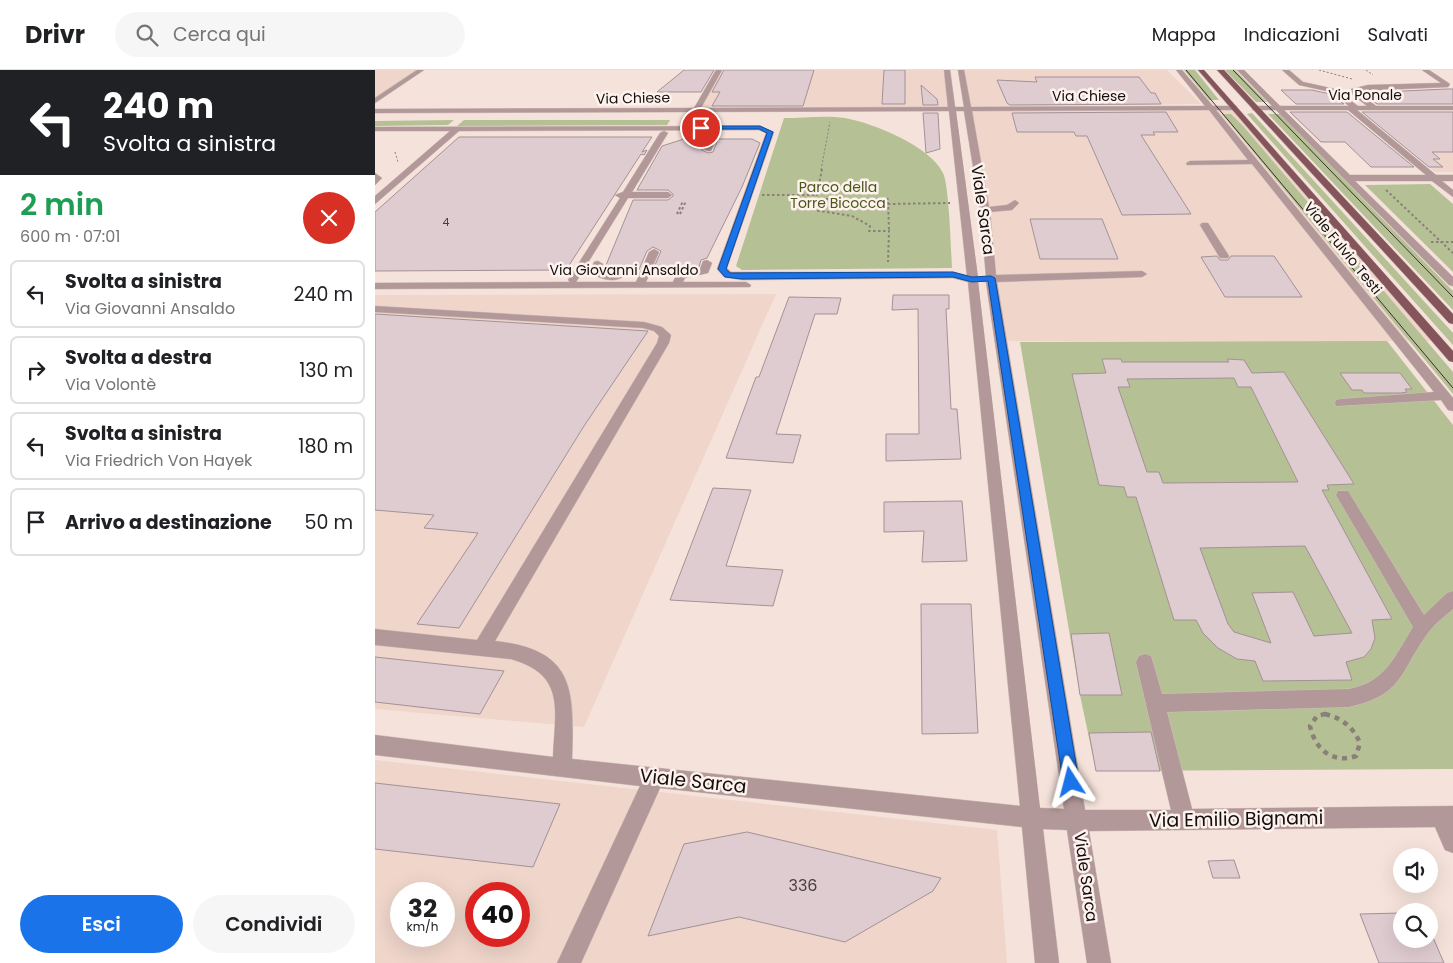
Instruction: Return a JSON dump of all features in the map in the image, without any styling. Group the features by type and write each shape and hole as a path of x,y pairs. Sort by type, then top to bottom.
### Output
{"main road":[{"name":"Viale Fulvio Testi","path":"1201,70 1453,358"},
{"name":"Viale Fulvio Testi","path":"1220,70 1453,322"},
{"path":"1234,108 1255,108"}],"street":[{"path":"375,101 421,70"},
{"path":"696,110 719,70"},
{"name":"Viale Sarca","path":"947,70 1047,963"},
{"name":"Viale Sarca","path":"961,70 985,210 991,278 1099,963"},
{"name":"Viale Fulvio Testi","path":"1179,70 1187,83 1210,108 1453,407"},
{"path":"1240,70 1453,283"},
{"path":"1285,70 1301,84 1333,90 1453,194"},
{"path":"1374,108 1353,92 1357,89 1374,87 1448,85 1425,70"},
{"path":"951,109 968,108"},
{"name":"Via Chiese","path":"968,108 1210,108"},
{"path":"1210,108 1234,108"},
{"path":"1255,108 1277,108"},
{"name":"Via Ponale","path":"1277,108 1453,108"},
{"name":"Via Chiese","path":"375,112 951,109"},
{"path":"375,201 458,128"},
{"path":"695,138 701,128"},
{"path":"707,149 717,128"},
{"path":"740,138 745,128"},
{"name":"Via Chiese","path":"375,129 666,130 760,128 770,132 747,195"},
{"path":"400,129 411,140"},
{"path":"573,280 619,195 666,130"},
{"path":"442,142 454,142"},
{"path":"1190,163 1254,162"},
{"path":"375,176 378,178 375,182"},
{"path":"1348,178 1453,178"},
{"path":"619,195 668,195"},
{"path":"699,285 715,279 721,269 747,195"},
{"path":"985,210 1009,208 1015,203"},
{"path":"1205,225 1224,256"},
{"path":"639,285 654,252"},
{"path":"676,285 681,275 693,275 704,271 707,263"},
{"path":"598,264 595,271 602,276 621,276 617,285"},
{"path":"721,269 728,275 742,277 953,275 972,280"},
{"name":"Via Giovanni Ansaldo","path":"375,286 955,283 991,278 1142,274"},
{"path":"375,309 645,325 658,328 665,335 663,343 483,648"},
{"path":"1341,403 1444,396"},
{"path":"1343,495 1422,627"},
{"path":"1155,703 1362,697 1374,693 1389,681 1422,627 1453,598"},
{"path":"375,637 524,653 535,658 551,671 562,692 564,704 562,768"},
{"path":"1145,662 1184,820"},
{"name":"Viale Sarca","path":"375,746 1032,818"},
{"path":"569,963 655,777"},
{"name":"Via Emilio Bignami","path":"1032,818 1077,821 1447,816 1453,842"}],"path":[{"path":"1319,70 1374,87"},
{"path":"830,122 814,210 825,213 841,212 849,217 864,220 870,226 869,232 889,231"},
{"path":"395,152 398,162"},
{"path":"1392,186 1383,186 1453,253"},
{"path":"747,195 817,195"},
{"path":"816,200 888,199 888,275"},
{"path":"679,214 685,202"},
{"path":"889,204 951,203"},
{"path":"1325,714 1341,719 1357,735 1359,750 1356,756 1346,760 1328,755 1315,742 1310,726 1317,716 1325,714"}],"shaded area":[{"path":"375,70 422,70 375,103"},
{"path":"722,70 944,70 948,108 699,108"},
{"path":"962,70 1167,70 1201,104 967,107"},
{"path":"970,109 1233,109 1435,341 1007,341"},
{"path":"1395,139 1453,139 1453,172 1435,172"},
{"path":"776,294 584,727 375,709 375,295"},
{"path":"375,760 997,830 1007,963 375,963"}],"green space":[{"path":"1184,70 1195,70 1219,100 1209,100"},
{"path":"1225,70 1235,70 1267,102 1256,102"},
{"path":"1252,113 1453,333 1453,345 1247,114"},
{"path":"1222,114 1231,114 1243,126 1453,372 1453,394"},
{"path":"1268,114 1280,114 1453,291 1453,310"},
{"name":"Parco della Torre Bicocca","path":"830,117 857,121 900,137 926,154 936,163 943,173 945,180 952,268 742,270 736,266 784,118"},
{"path":"454,120 448,125 375,126 375,121"},
{"path":"464,120 670,120 667,125 457,126"},
{"path":"1430,184 1453,204 1453,272 1365,185"},
{"path":"1387,341 1453,425 1453,769 1096,771 1080,695 1020,342"}],"building":[{"path":"684,70 714,70 701,92 657,92"},
{"path":"724,70 814,70 803,106 712,106 720,92 712,92"},
{"path":"884,70 905,70 905,104 882,104"},
{"path":"1035,77 1139,77 1151,93 1155,93 1161,104 1010,105 1007,103 997,80 1037,82"},
{"path":"921,85 937,99 938,105 923,105"},
{"path":"1453,89 1453,104 1377,104 1362,93"},
{"path":"1281,90 1312,90 1330,94 1344,104 1296,104"},
{"path":"1166,112 1178,132 1153,132 1155,135 1141,135 1191,214 1122,215 1087,136 1076,136 1074,132 1017,132 1012,113"},
{"path":"1290,112 1347,112 1414,167 1371,167 1345,142 1321,142"},
{"path":"1362,112 1453,112 1453,152 1432,152 1440,159 1433,159 1443,167 1429,167"},
{"path":"923,113 938,113 940,149 926,153"},
{"path":"459,137 652,137 642,152 647,150 644,155 641,154 566,270 375,271 375,212"},
{"path":"684,139 706,139 702,150 708,153 713,152 718,139 752,139 760,143 742,187 707,258 701,260 699,267 676,271 652,272 661,251 653,247 647,251 638,272 604,270 633,200 668,200 673,196 668,190 637,190 662,146"},
{"path":"1030,219 1102,219 1118,259 1040,259"},
{"path":"1217,256 1220,260 1228,260 1231,256 1274,256 1302,297 1225,297 1201,257"},
{"path":"893,295 949,295 949,309 946,309 951,409 957,409 961,459 886,461 886,434 919,434 918,309 892,310"},
{"path":"789,297 841,298 837,314 815,314 776,434 801,435 793,463 726,458 756,377 759,377"},
{"path":"375,314 648,331 584,426 459,628 417,624 478,533 424,528 434,515 375,510"},
{"path":"1102,359 1121,359 1122,362 1229,362 1227,359 1244,360 1252,373 1284,372 1354,484 1327,485 1329,490 1322,490 1392,619 1372,620 1375,638 1371,649 1364,657 1346,662 1352,680 1263,681 1255,661 1237,659 1218,648 1203,633 1196,620 1174,620 1136,497 1127,497 1124,487 1099,485 1072,374 1106,373","holes":["1234,378 1238,387 1251,387 1298,482 1163,483 1159,472 1147,472 1118,387 1130,387 1127,379","1305,546 1352,633 1314,636 1293,592 1252,593 1271,643 1234,632 1228,624 1200,548"]},
{"path":"1340,373 1400,373 1412,389 1405,389 1407,392 1401,393 1364,393 1362,390 1352,390"},
{"path":"713,488 751,490 726,566 783,570 773,606 670,600"},
{"path":"962,501 967,561 922,562 924,531 884,532 884,502"},
{"path":"921,604 971,604 978,733 922,734"},
{"path":"1109,633 1122,695 1080,695 1071,634"},
{"path":"375,657 504,671 480,714 375,702"},
{"path":"1151,732 1160,771 1096,771 1089,733"},
{"path":"375,783 560,804 533,867 375,849"},
{"path":"747,832 941,878 933,891 845,942 739,917 648,936 684,844"},
{"path":"1234,860 1240,878 1213,878 1208,861"},
{"path":"1393,913 1393,948 1438,948 1444,963 1379,963 1360,914"}],"tram line":[{"path":"1186,70 1453,388"},
{"path":"1233,70 1453,297"}],"route":[{"path":"701,128 760,128 770,132 721,269 725,274 742,277 953,275 972,280 991,278 1071,782"}]}
